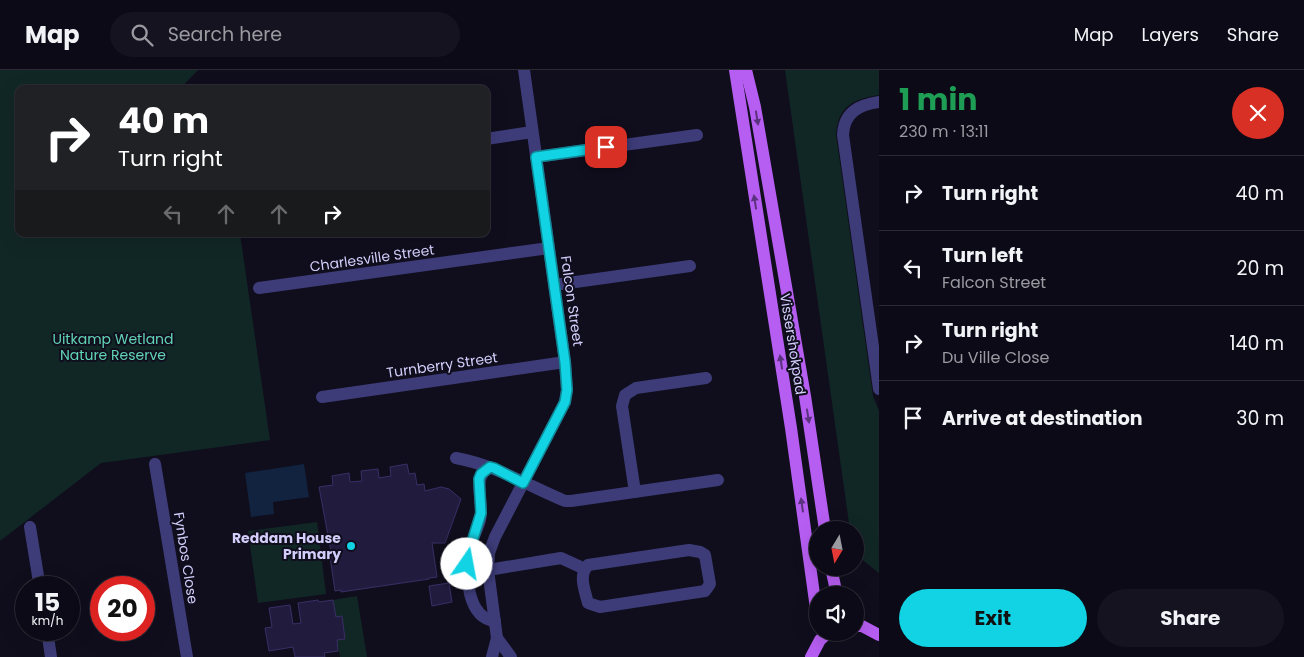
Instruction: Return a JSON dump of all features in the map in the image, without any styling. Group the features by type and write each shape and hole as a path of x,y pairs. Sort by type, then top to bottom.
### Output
{"main road":[{"name":"Vissershokpad","path":"735,70 791,428 813,586"},
{"name":"Vissershokpad","path":"746,70 755,107 805,396 824,521"},
{"path":"864,627 878,634"},
{"path":"810,657 819,641"}],"street":[{"name":"Falcon Street","path":"492,657 497,638 488,570 492,545 565,402 567,390 565,362 524,70"},
{"path":"879,102 862,105 855,109 845,121 843,134 879,389"},
{"path":"490,138 532,132"},
{"path":"536,157 698,135"},
{"name":"Charlesville Street","path":"259,288 549,248"},
{"path":"554,285 690,266"},
{"name":"Turnberry Street","path":"322,397 565,362"},
{"path":"634,492 622,406 625,394 636,388 706,378"},
{"path":"456,458 474,461 490,467 566,501 718,480"},
{"name":"Fynbos Close","path":"155,464 187,657"},
{"path":"490,467 481,474 479,479 481,513 471,545 468,576 471,596 476,610 484,618 495,621"},
{"path":"30,527 38,576"},
{"path":"695,551 705,555 710,584 705,591 600,607 588,603 582,578 585,569 588,565 695,551"},
{"path":"488,570 561,558 585,569"},
{"name":"Falcon Street","path":"497,638 511,657"},
{"path":"48,641 51,657"}],"green space":[{"name":"Uitkamp Wetland Nature Reserve","path":"0,70 198,70 184,85 15,85 15,237 240,237 270,440 101,463 0,541"},
{"path":"785,70 879,70 879,95 862,99 848,106 840,117 836,135 873,396 879,411 879,573 864,561 864,521 849,521"},
{"path":"317,522 326,594 258,603 248,531"},
{"path":"357,596 367,657 340,657 337,640 345,638 342,616 336,617 333,600"}],"water":[{"path":"304,464 309,497 273,502 274,514 251,517 245,473"}],"building":[{"path":"407,464 409,474 415,473 417,485 424,484 425,491 441,487 449,489 461,499 445,543 432,543 437,577 341,592 341,590 335,591 330,557 332,557 319,487 333,485 332,476 349,473 350,482 362,481 361,471 378,469 379,478 391,476 390,467"},
{"path":"449,583 452,602 432,606 429,586"},
{"path":"318,600 319,602 333,600 336,617 342,616 345,639 337,640 338,651 324,653 325,657 295,657 293,647 269,651 265,628 272,627 269,608 290,605 293,624 301,623 298,603"}],"place":[{"name":"Reddam House Primary","path":"351,546"}],"route":[{"path":"467,564 474,532 480,521 482,505 478,482 481,474 490,467 523,483 565,402 567,390 565,362 536,157 606,147"}]}
